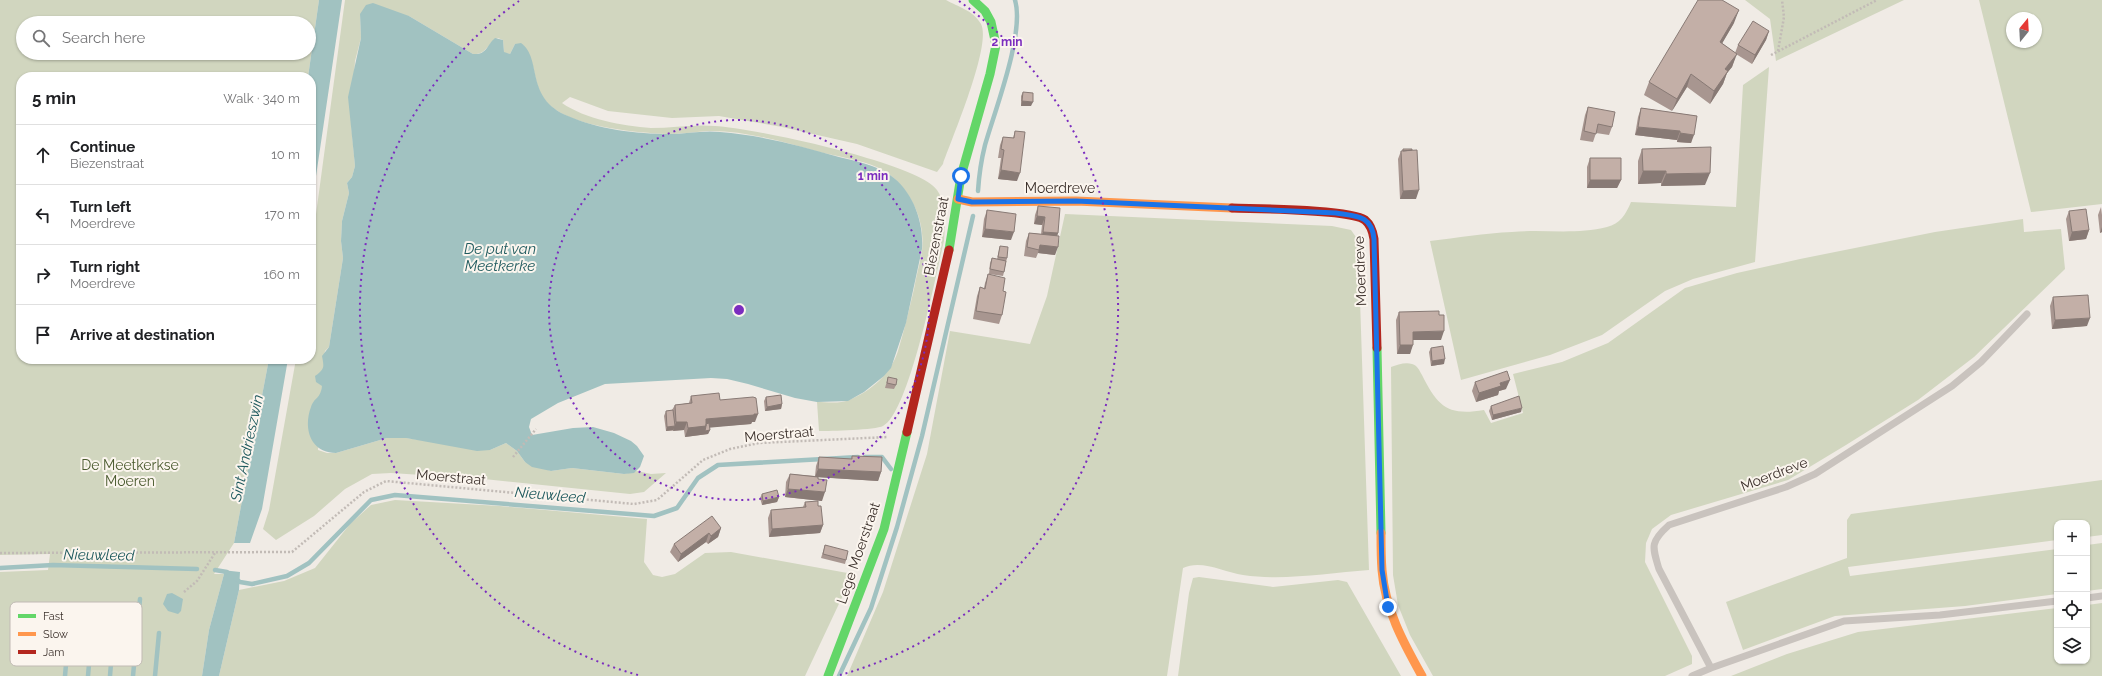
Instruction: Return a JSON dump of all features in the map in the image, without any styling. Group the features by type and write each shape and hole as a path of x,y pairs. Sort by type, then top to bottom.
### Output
{"street":[{"name":"Biezenstraat","path":"906,436 952,235 967,153 990,74 996,44 991,22 986,11 973,0"},
{"name":"Moerdreve","path":"958,199 972,202 1076,201 1336,213 1356,216 1369,222 1373,230 1374,239 1383,582 1388,607 1397,631 1422,676"},
{"name":"Lege Moerstraat","path":"828,676 884,529 906,436"}],"lane":[{"name":"Moerdreve","path":"1711,668 1659,569 1654,552 1656,536 1669,525 1786,487 1815,474 1952,386 1982,362 2027,314"},
{"path":"2090,598 2102,596"},
{"path":"1692,676 1844,621 1940,615 2054,601"}],"path":[{"path":"1778,52 1784,17 1782,0"},
{"path":"1772,55 1877,0"},
{"path":"513,457 536,429"},
{"name":"Moerstraat","path":"0,553 292,552 364,492 386,481 634,504 658,500 703,460 730,450 759,443 906,436"},
{"path":"184,592 197,581 215,553"}],"green space":[{"name":"De Meetkerkse Moeren","path":"0,0 319,0 316,21 316,16 16,16 16,60 310,60 309,72 16,72 16,364 268,364 234,543 214,574 224,574 209,630 202,676 0,676 0,572 48,570 50,554 0,555"},
{"path":"345,0 946,0 974,15 981,24 983,35 981,51 970,92 943,164 937,172 857,144 782,127 719,116 672,118 608,111 570,97 562,103 571,109 593,117 629,126 651,128 699,125 715,126 735,128 797,140 868,158 900,169 924,180 937,190 944,208 944,241 928,311 912,370 902,396 893,416 883,426 852,430 819,431 817,402 845,401 865,392 885,375 898,351 914,289 923,239 914,204 900,184 891,176 875,166 859,161 735,132 707,131 672,134 655,133 610,128 579,121 556,110 542,95 538,87 532,61 523,45 515,44 510,54 504,53 503,40 498,38 481,53 473,54 409,16 360,14 361,38 355,61 351,123 355,166 352,177 347,183 349,193 342,221 341,241 343,258 329,347 325,351 323,361 325,364 321,395 318,450 327,453 336,453 387,438 406,438 490,450 506,443 517,451 525,462 551,471 572,468 624,474 637,471 651,474 666,473 644,492 630,494 484,479 391,473 372,474 345,489 314,516 276,540 263,529 269,510 295,364 316,364 316,214"},
{"path":"1745,0 1904,0 1776,61 1770,19"},
{"path":"1979,0 2102,0 2102,204 2031,212"},
{"path":"1769,67 1755,262 1693,279 1665,291 1602,335 1550,355 1461,380 1430,241 1481,234 1524,231 1583,231 1607,227 1616,224 1619,221 1627,211 1631,202 1736,207 1743,85"},
{"path":"1065,214 1332,226 1351,230 1358,240 1369,570 1306,576 1258,577 1243,575 1205,565 1183,568 1167,676 847,676 883,592 927,454 950,331 1030,344 1047,296"},
{"path":"2023,219 2024,232 2061,229 2065,269 1974,357 1918,400 1788,480 1671,515 1652,529 1646,543 1645,562 1692,656 1692,664 1665,676 1433,676 1410,635 1398,605 1393,575 1391,367 1409,363 1414,365 1417,367 1433,395 1439,402 1446,407 1461,412 1484,410 1491,423 1523,413 1513,374 1562,362 1608,343 1685,288 1737,273 1800,259 1935,232"},
{"path":"2102,480 2102,535 2090,537 2090,520 2054,520 2054,540 1848,567 1850,576 2054,549 2054,594 1965,606 1835,616 1743,650 1726,602 1847,558 1847,520 1851,514"},
{"path":"395,500 500,506 647,519 644,562 653,575 662,577 675,574 705,553 731,552 853,574 805,676 219,676 239,590 284,581 315,568 350,524 371,505"},
{"path":"2102,543 2102,589 2090,591 2090,556 2090,545"},
{"path":"1199,577 1273,587 1338,580 1347,582 1401,676 1178,676 1189,593 1193,578"},
{"path":"2102,603 2102,676 1731,676 1787,654 1858,632 2054,608 2054,664 2090,664 2090,605"}],"water":[{"path":"319,0 342,0 316,176 316,72 309,72 310,60 316,60 316,21"},
{"name":"De put van Meetkerke","path":"373,3 409,16 473,54 478,54 484,51 495,38 503,40 504,52 510,54 515,44 521,43 528,50 536,79 545,99 554,108 579,121 617,130 644,133 669,134 714,132 735,133 765,138 872,166 890,175 911,198 919,218 922,239 922,249 906,323 891,368 884,376 864,392 848,401 817,402 795,398 727,379 711,378 605,384 558,403 531,419 529,427 532,435 573,428 593,427 614,433 631,441 637,446 644,456 640,467 634,473 624,474 572,468 551,471 532,467 525,462 517,451 506,443 490,450 477,451 406,438 387,438 336,453 327,452 320,449 311,438 308,423 311,407 319,396 322,386 316,382 315,376 322,369 322,356 329,347 343,258 341,241 342,221 349,193 347,183 352,177 355,166 348,97 361,38 360,14 366,5"},
{"path":"268,364 287,364 262,509 250,543 234,543"},
{"path":"222,570 240,572 239,590 219,676 202,676 209,630 224,574"},
{"path":"172,593 183,599 181,611 178,614 168,611 163,604 167,594"}],"building":[{"path":"1698,0 1722,0 1739,10 1720,42 1737,54 1725,69 1728,71 1714,91 1691,74 1677,99 1649,82"},
{"path":"1753,21 1769,31 1755,55 1738,45"},
{"path":"1023,92 1033,93 1033,102 1022,101"},
{"path":"1588,107 1615,112 1612,127 1598,124 1596,134 1584,131"},
{"path":"1641,108 1697,116 1694,135 1680,133 1680,131 1638,127"},
{"path":"1015,131 1025,132 1020,173 1001,170 1004,150 1001,149 1003,137 1014,138"},
{"path":"1711,147 1710,173 1666,174 1666,171 1643,171 1642,149"},
{"path":"1403,149 1412,149 1412,150 1403,151"},
{"path":"1417,150 1419,190 1403,191 1401,151"},
{"path":"1590,158 1621,158 1621,180 1590,180"},
{"path":"1038,206 1060,208 1058,233 1043,232 1045,217 1037,216"},
{"path":"2086,209 2089,230 2072,232 2069,211"},
{"path":"987,210 1016,214 1014,232 985,229"},
{"path":"1029,233 1059,236 1058,247 1040,245 1039,250 1027,247"},
{"path":"1000,246 1008,247 1007,258 998,257"},
{"path":"992,258 1006,261 1004,272 990,269"},
{"path":"988,274 1005,278 1003,291 1006,292 1002,315 976,311 980,287 985,289"},
{"path":"2088,295 2090,318 2055,320 2053,297"},
{"path":"1439,311 1439,315 1444,315 1444,331 1413,332 1413,345 1400,345 1399,312"},
{"path":"1443,346 1445,359 1432,361 1431,348"},
{"path":"1507,371 1510,380 1500,383 1501,386 1479,393 1475,382"},
{"path":"888,377 897,379 896,385 887,383"},
{"path":"719,393 720,400 756,398 758,414 706,419 706,426 688,428 687,422 676,422 675,405 692,403 691,396"},
{"path":"781,395 782,404 767,407 766,397"},
{"path":"1519,396 1522,408 1493,415 1491,406"},
{"path":"673,410 675,426 667,427 666,411"},
{"path":"709,423 710,430 705,431 706,424"},
{"path":"852,456 882,457 881,472 818,469 819,457 852,459"},
{"path":"790,474 818,477 818,479 827,480 825,492 788,489"},
{"path":"777,490 779,497 763,501 762,494"},
{"path":"818,501 818,506 821,506 823,525 772,529 771,510 806,507 805,502"},
{"path":"712,516 721,528 711,536 709,533 681,554 674,544"},
{"path":"825,545 848,551 846,560 823,554"}],"waterway":[{"path":"978,191 980,168 985,145 1008,72 1013,51 1017,14 1015,0"},
{"path":"839,676 871,608 897,527 922,436 973,216"},
{"name":"Nieuwleed","path":"236,579 240,582 252,584 287,576 309,563 371,500 395,495 654,516 677,508 698,478 718,465 858,457"},
{"name":"Nieuwleed","path":"865,457 882,457 891,469"},
{"name":"Nieuwleed","path":"0,568 53,565 197,569"},
{"name":"Nieuwleed","path":"215,570 227,572"},
{"path":"155,676 159,633"},
{"path":"65,676 66,666"},
{"path":"88,676 89,666"},
{"path":"110,676 111,666"},
{"path":"133,676 134,666"}],"traffic: fast":[{"path":"949,250 961,176 990,74 996,45 991,22 985,11 973,0"},
{"path":"1377,348 1381,533"},
{"path":"828,676 884,529 907,432"}],"traffic: slow":[{"path":"958,199 972,202 1076,201 1232,208"},
{"path":"1381,533 1382,570 1391,612 1408,651 1422,676"}],"traffic: jam":[{"path":"1232,208 1323,212 1356,216 1365,220 1369,224 1374,239 1377,348"},
{"path":"907,432 949,250"}],"route":[{"path":"961,176 958,199 972,202 1076,201 1336,213 1356,216 1369,222 1373,230 1374,239 1382,570 1388,607"}],"water label":[{"name":"Sint Andrieszwin","path":"247,448"}]}
